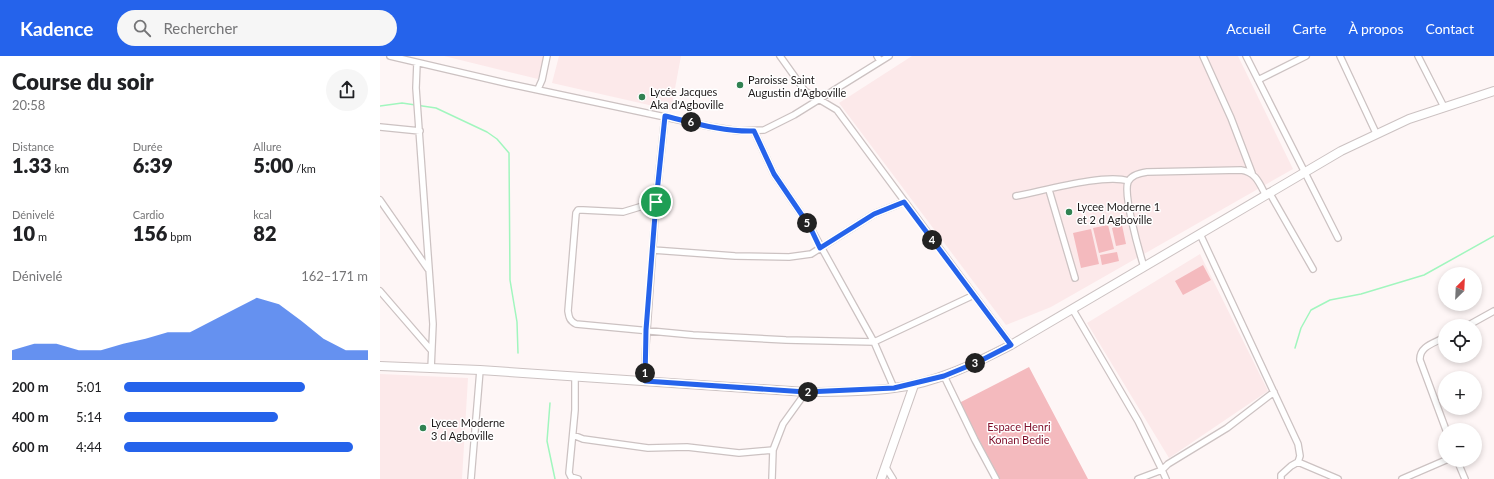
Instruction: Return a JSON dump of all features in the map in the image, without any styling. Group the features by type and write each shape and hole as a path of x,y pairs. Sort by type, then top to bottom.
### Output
{"main road":[{"path":"380,366 480,370 806,392 894,388 914,384 944,376 978,362 1011,345 1073,310 1303,171 1376,133 1409,119 1494,91"},
{"path":"881,479 914,384"}],"street":[{"path":"390,56 538,90 739,132 764,130 794,115 878,59 889,56"},
{"path":"538,90 542,80 547,56"},
{"path":"780,56 805,91 837,110 1011,345"},
{"path":"1202,56 1231,118 1252,173 1267,193 1313,269"},
{"path":"1246,56 1338,238"},
{"path":"1258,80 1306,56"},
{"path":"1340,56 1376,133"},
{"path":"1418,56 1444,107"},
{"path":"417,63 416,88 433,324 431,369"},
{"path":"645,381 646,330 656,202 665,116"},
{"path":"380,127 420,131"},
{"path":"754,131 774,174 810,227 820,248 874,342 894,388"},
{"path":"1128,181 1139,173 1147,172 1240,170 1252,173"},
{"path":"1016,196 1087,181 1121,178 1128,181"},
{"path":"1128,181 1133,227 1144,267"},
{"path":"1049,190 1075,278"},
{"path":"380,200 429,270"},
{"path":"656,202 623,212 578,210 576,213 568,311 569,318 576,324 693,335 874,342 974,296"},
{"path":"653,250 735,256 789,257 811,254 874,214 904,202"},
{"path":"1200,234 1298,444 1300,456 1298,462 1281,474 1281,479"},
{"path":"380,291 431,350"},
{"path":"1073,310 1138,421 1166,479"},
{"path":"1480,319 1494,311"},
{"path":"1438,342 1423,349 1420,354 1420,360 1443,423"},
{"path":"471,479 480,370"},
{"path":"944,376 996,479"},
{"path":"575,377 575,410 569,473 572,477 578,479"},
{"path":"772,479 773,450 783,424 806,392"},
{"path":"1138,479 1162,470 1185,452 1227,428 1274,392"},
{"path":"573,435 583,439 648,448 687,447 739,453 773,450"},
{"path":"1298,462 1338,479"},
{"path":"1402,479 1438,463"},
{"path":"885,466 892,479"},
{"path":"1460,467 1464,479"}],"shaded area":[{"path":"444,56 544,56 538,79"},
{"name":"Lycée Jacques Aka d'Agboville","path":"559,56 681,56 671,110 552,83"},
{"name":"Lycee Moderne 1 et 2 d Agboville","path":"912,56 1238,56 1293,169 1051,307 1006,325 839,103"},
{"path":"1200,254 1268,391 1169,458 1087,323"},
{"name":"Lycee Moderne 3 d Agboville","path":"380,374 468,378 462,479 380,479"}],"green space":[{"path":"1108,225 1114,249 1099,253 1093,228"},
{"path":"1122,225 1126,244 1116,246 1112,228"},
{"path":"1091,229 1099,264 1081,268 1073,233"},
{"path":"1117,252 1119,261 1102,265 1100,255"},
{"path":"1203,265 1211,280 1183,295 1175,281"},
{"name":"Espace Henri Konan Bedie","path":"1029,367 1088,479 1000,479 959,403"}],"waterway":[{"path":"380,106 402,103 436,108 487,132 497,139 509,153 510,280 517,322 518,353"},
{"path":"1295,348 1301,328 1311,310 1330,300 1361,294 1424,275 1494,236"},
{"path":"550,403 547,441 555,479"}],"place":[{"name":"Paroisse Saint Augustin d'Agboville","path":"740,85"},
{"name":"Lycée Jacques Aka d'Agboville","path":"642,97"},
{"name":"Lycee Moderne 1 et 2 d Agboville","path":"1069,212"},
{"name":"Lycee Moderne 3 d Agboville","path":"423,428"}],"route":[{"path":"665,116 739,132 754,131 774,174 810,227 820,248 851,227 874,214 904,202 1011,345 978,362 944,376 894,388 857,391 806,392 645,381 646,330 656,202 665,116"}]}
